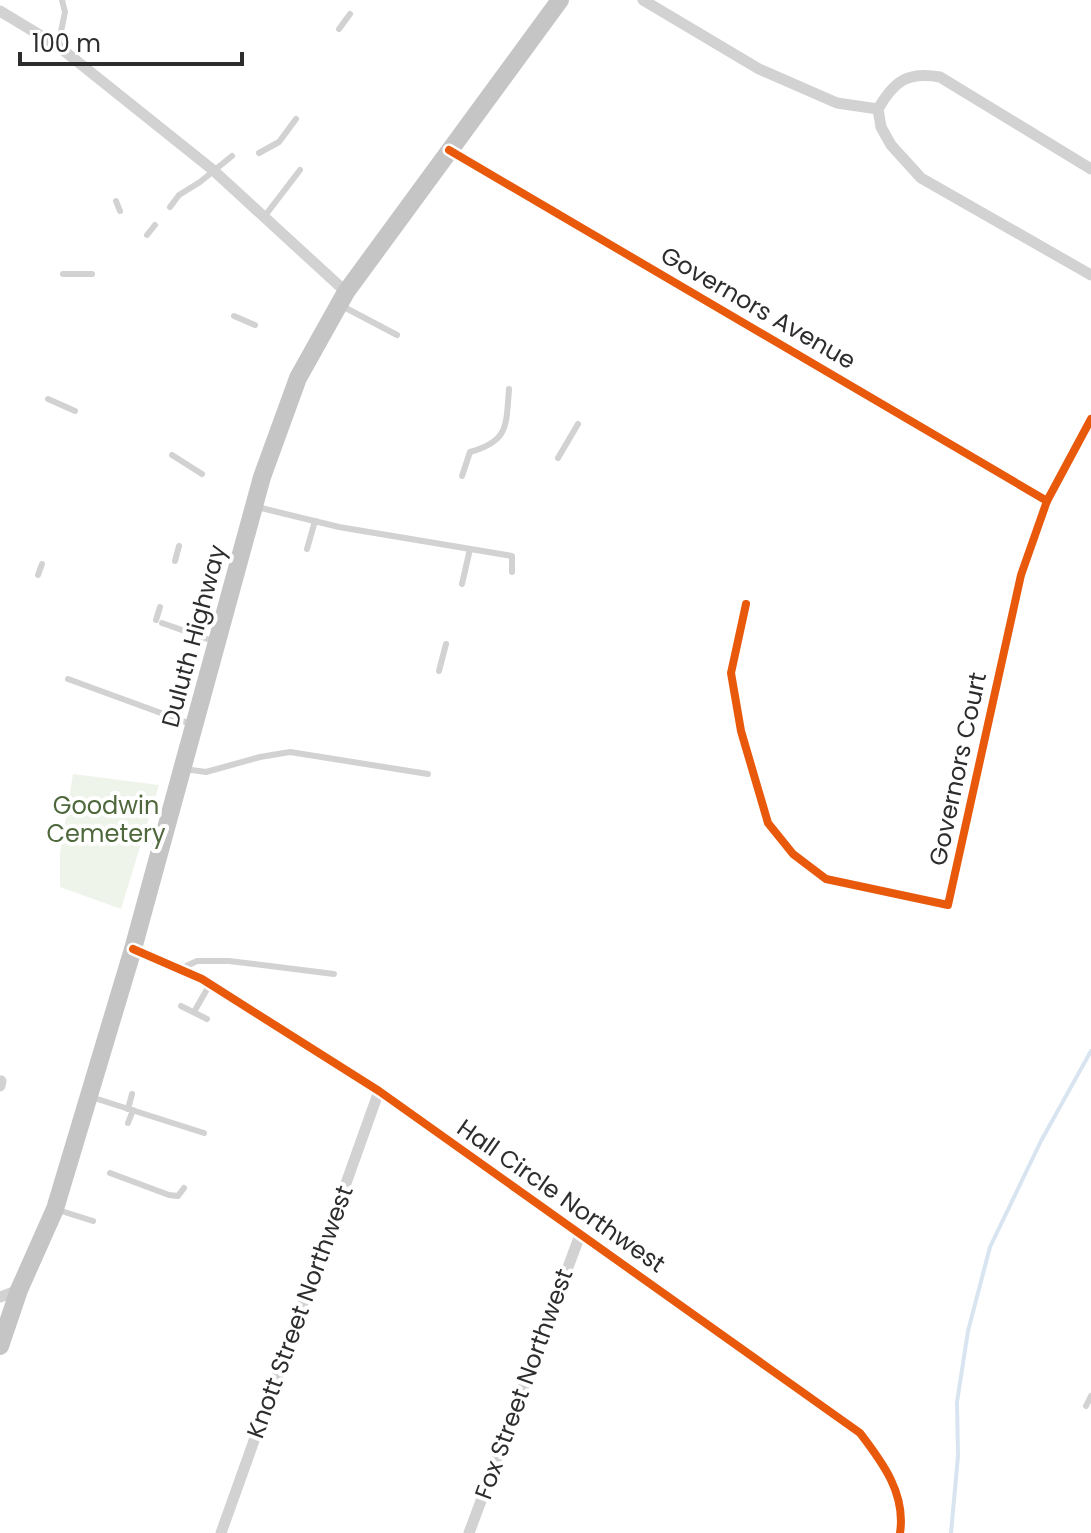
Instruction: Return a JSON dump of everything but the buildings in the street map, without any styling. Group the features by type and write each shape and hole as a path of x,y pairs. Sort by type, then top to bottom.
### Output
{"main road":[{"name":"Duluth Highway","path":"0,1346 19,1290 55,1209 133,949 254,506 298,378 342,298 560,0"}],"street":[{"path":"643,0 759,69 837,103 878,109"},
{"path":"0,11 58,46 213,170 264,217 342,298"},
{"path":"1091,169 940,77 922,74 907,77 888,92 878,109 881,127 891,145 921,178 1091,275"},
{"name":"Governors Avenue","path":"449,150 1047,501"},
{"name":"Governors Court","path":"746,604 731,673 741,731 768,823 793,854 826,879 948,905 1021,575 1047,501 1091,419"},
{"name":"Hall Circle Northwest","path":"133,949 210,984 379,1091 860,1433 880,1458 898,1494 902,1515 900,1533"},
{"name":"Knott Street Northwest","path":"221,1533 379,1091"},
{"name":"Fox Street Northwest","path":"469,1533 580,1235"},
{"path":"0,1297 19,1290"}],"lane":[{"path":"58,46 65,12 62,0"},
{"path":"339,29 350,14"},
{"path":"259,153 279,142 296,119"},
{"path":"170,207 179,195 232,156"},
{"path":"264,217 300,170"},
{"path":"169,188 179,195"},
{"path":"116,201 120,211"},
{"path":"147,235 155,225"},
{"path":"63,274 92,274"},
{"path":"342,298 397,335"},
{"path":"234,316 255,325"},
{"path":"462,476 470,452 492,446 506,427 509,389"},
{"path":"48,399 75,411"},
{"path":"558,458 578,424"},
{"path":"172,455 202,474"},
{"path":"254,506 315,521 512,556 512,572"},
{"path":"307,549 315,521"},
{"path":"175,561 179,546"},
{"path":"462,584 470,549"},
{"path":"38,575 42,564"},
{"path":"160,607 159,622 217,643"},
{"path":"439,671 446,644"},
{"path":"68,679 195,725"},
{"path":"183,769 206,772 290,752 428,774"},
{"path":"179,969 197,961 229,961 334,974"},
{"path":"194,1012 210,984"},
{"path":"181,1006 207,1019"},
{"path":"128,1123 132,1094"},
{"path":"87,1096 204,1133"},
{"path":"110,1173 169,1195 178,1196 184,1188"},
{"path":"55,1209 93,1221"},
{"path":"1086,1406 1091,1396"}],"green space":[{"name":"Goodwin Cemetery","path":"73,774 159,785 121,909 60,887 60,853"}],"waterway":[{"path":"951,1533 958,1456 957,1402 968,1331 990,1247 1041,1141 1091,1051"}],"cycle path":[{"path":"449,150 1047,501"},
{"path":"746,604 731,673 741,731 768,823 793,854 826,879 948,905 1021,575 1047,501 1091,419"},
{"path":"133,949 202,979 379,1091 860,1433 896,1492 900,1505 900,1533"}]}
